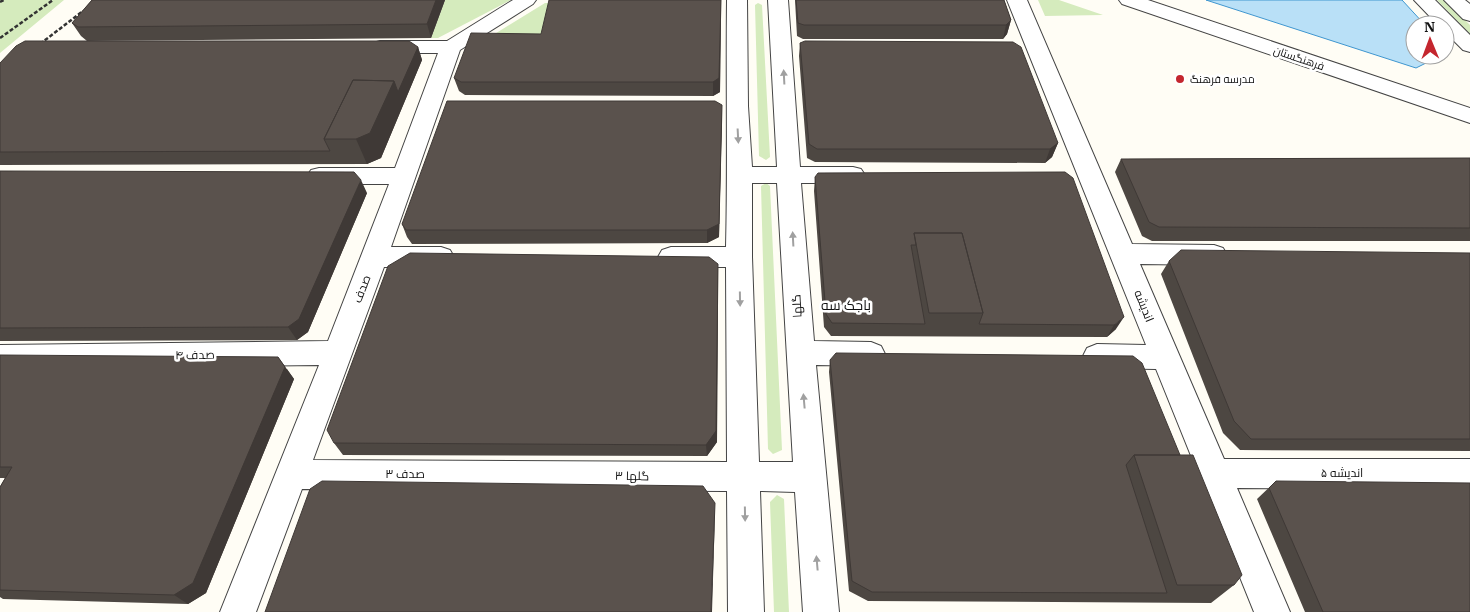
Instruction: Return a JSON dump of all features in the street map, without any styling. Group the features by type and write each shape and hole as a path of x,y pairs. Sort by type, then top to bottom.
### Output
{"street":[{"path":"362,47 451,47 526,0"},
{"path":"737,0 727,106 740,175 739,257 745,477 746,612"},
{"name":"گلها","path":"778,0 792,47 790,175 800,353 821,612"},
{"name":"اندیشه","path":"1017,0 1026,46 1090,174 1272,612"},
{"name":"فرهنگستان","path":"1129,0 1470,116"},
{"path":"1424,0 1470,46"},
{"path":"1454,0 1470,15"},
{"name":"صدف","path":"238,612 375,257 403,176 439,104 451,47"},
{"path":"1061,174 1090,174"},
{"path":"740,175 879,175"},
{"path":"295,176 403,176"},
{"path":"1123,254 1239,255"},
{"path":"375,257 461,257"},
{"path":"643,257 739,257"},
{"name":"صدف ۴","path":"0,358 338,353"},
{"path":"800,353 898,354"},
{"path":"1076,356 1165,357"},
{"name":"اندیشه ۵","path":"1214,473 1470,474"},
{"name":"صدف ۳","path":"292,474 519,475"},
{"name":"گلها ۳","path":"519,475 810,476"}],"path":[{"path":"0,2 4,0"},
{"path":"0,38 53,0"},
{"path":"35,48 86,9"}],"green space":[{"path":"0,0 64,0 0,53"},
{"path":"445,0 511,0 438,38 431,38"},
{"path":"1038,0 1059,0 1103,15 1045,16"},
{"path":"1437,0 1445,0 1470,25 1470,34 1455,19 1455,15 1452,15"},
{"path":"545,3 554,3 544,47 475,46"},
{"path":"758,3 762,5 770,157 766,160 759,156 755,5"},
{"path":"766,183 770,186 782,450 773,454 768,449 761,186"},
{"path":"777,495 784,499 789,612 774,612 770,502"}],"water":[{"path":"1206,0 1402,0 1416,15 1405,15 1405,64"},
{"path":"1407,65 1422,65 1416,68"}],"building":[{"path":"92,0 436,0 427,24 78,27 72,23"},
{"path":"549,0 721,0 719,78 713,82 461,82 454,78 471,33 541,34"},
{"path":"796,0 1004,0 1011,20 1006,25 804,25 798,23"},
{"path":"25,41 409,41 418,47 398,92 394,81 353,80 324,139 330,151 0,152 0,63 16,46"},
{"path":"805,41 1013,42 1021,47 1058,143 1050,149 817,149 809,144 800,43"},
{"path":"353,80 394,81 370,133 356,139 324,139"},
{"path":"447,101 715,101 722,105 719,224 707,230 406,230 402,224"},
{"path":"1470,158 1470,228 1159,227 1149,222 1121,159"},
{"path":"0,171 354,172 361,180 299,319 288,327 0,328"},
{"path":"1065,172 1073,178 1124,317 1114,325 979,324 983,313 962,233 914,233 916,245 911,245 925,324 832,323 826,314 815,177 818,173"},
{"path":"914,233 962,233 983,313 929,313"},
{"path":"1181,250 1470,253 1470,439 1251,439 1234,421 1169,261"},
{"path":"410,253 709,257 718,264 716,431 706,445 334,443 327,430 388,266"},
{"path":"836,353 1133,356 1142,363 1180,455 1134,455 1126,465 1167,593 872,592 852,581 830,360"},
{"path":"0,355 278,357 285,367 193,583 174,595 0,590 0,487 12,467 0,467"},
{"path":"1134,455 1193,455 1242,575 1234,585 1177,585"},
{"path":"322,481 703,486 715,503 711,612 265,612 310,489"},
{"path":"1276,481 1470,483 1470,612 1323,612 1269,488"}],"place":[{"name":"مدرسه فرهنگ","path":"1180,79"}],"district":[{"name":"باجک سه","path":"846,305"}]}
